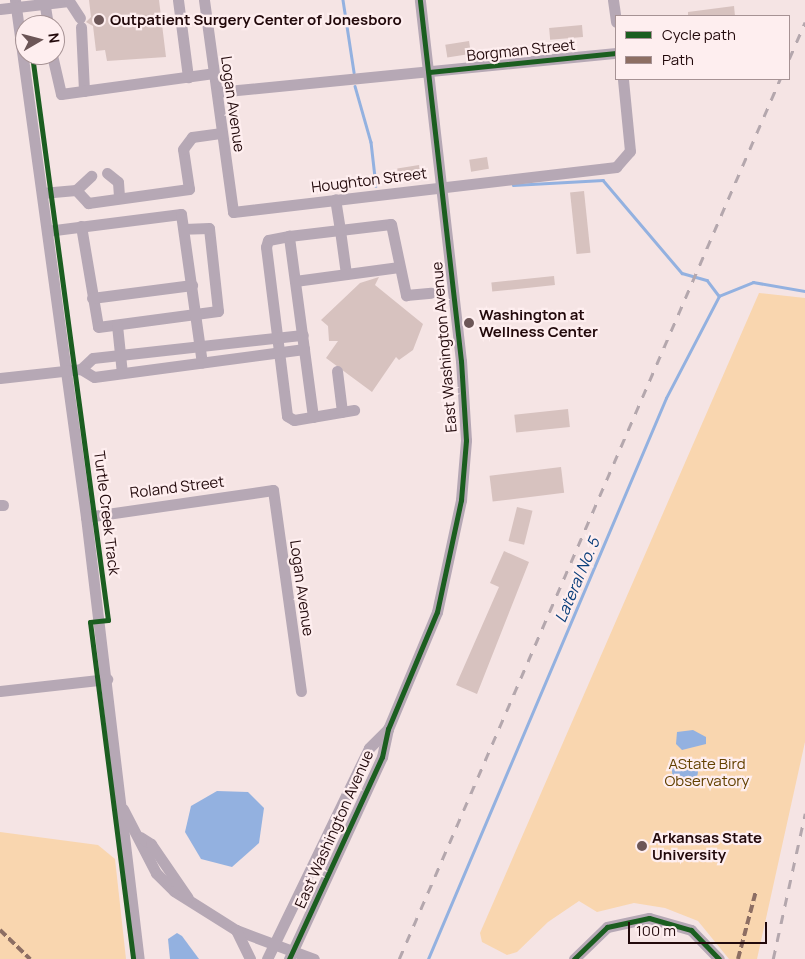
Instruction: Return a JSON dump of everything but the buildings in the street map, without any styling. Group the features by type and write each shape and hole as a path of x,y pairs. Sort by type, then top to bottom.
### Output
{"street":[{"path":"178,0 188,77"},
{"name":"Logan Avenue","path":"204,0 233,212"},
{"name":"East Washington Avenue","path":"290,956 382,757 388,729 444,585 464,473 461,360 420,0"},
{"path":"614,0 615,15"},
{"path":"0,9 16,4 69,1 81,23 84,91"},
{"path":"44,2 46,15"},
{"path":"16,4 107,679 139,959"},
{"name":"Borgman Street","path":"216,92 615,53"},
{"path":"54,65 59,92 84,91 214,73"},
{"name":"Houghton Street","path":"233,212 441,186 608,168 626,159 630,151 623,80"},
{"path":"76,190 88,203 189,189 183,150 192,137 222,133"},
{"path":"106,174 118,182 120,198"},
{"path":"42,193 76,190 92,176"},
{"path":"335,199 346,274"},
{"path":"47,231 179,214 184,229 202,362"},
{"path":"337,371 348,411 313,416 288,416 266,242 289,236 391,224 406,295 431,293"},
{"path":"81,226 96,326 196,316 219,309 209,228 184,229"},
{"path":"289,236 313,416"},
{"path":"295,281 399,267"},
{"path":"92,298 192,285"},
{"path":"117,325 122,373"},
{"path":"81,369 93,358 303,335"},
{"path":"228,344 230,359"},
{"path":"0,378 81,369 94,377 304,349"},
{"name":"Logan Avenue","path":"273,490 301,690"},
{"name":"Roland Street","path":"86,517 273,490"},
{"path":"0,691 107,679"},
{"name":"East Washington Avenue","path":"266,959 368,748 388,729"},
{"path":"121,805 140,837 141,849 156,873 174,891 188,898 236,930 290,956 314,959"},
{"path":"574,959 607,927 649,918 691,930 719,959"},
{"path":"236,930 250,959"}],"green space":[{"name":"AState Bird Observatory","path":"759,293 805,298 805,742 757,959 729,959 698,921 665,908 634,903 597,912 579,901 548,922 517,952 507,955 482,942 480,933"},
{"path":"0,832 98,845 115,859 126,959 0,959"}],"water":[{"path":"693,730 706,737 706,744 682,750 676,744 677,732"},
{"path":"685,758 694,762 698,771 694,780 685,784 676,780 672,771 676,762"},
{"path":"217,791 248,792 264,808 259,843 232,867 201,859 185,832 191,806"},
{"path":"177,933 182,936 199,959 170,959 168,939"}],"waterway":[{"path":"343,0 354,72"},
{"path":"355,86 371,142 376,186"},
{"path":"513,185 603,180 682,273 707,280 719,296"},
{"name":"Lateral No. 5","path":"428,959 666,398 719,296 753,282 805,291"}],"railway":[{"path":"790,57 805,22"},
{"path":"399,959 780,80"},
{"path":"773,959 805,813"}],"marked path":[{"path":"738,959 756,891"},
{"path":"0,930 30,959"}],"cycle path":[{"path":"289,959 382,757 388,729 437,612 461,500 466,440 461,361 420,0"},
{"path":"429,72 615,53"},
{"name":"Turtle Creek Track","path":"33,65 108,620 90,622 133,959"},
{"path":"574,959 607,927 649,918 691,930 719,959"}],"place":[{"name":"Outpatient Surgery Center of Jonesboro","path":"99,20"},
{"name":"Washington at Wellness Center","path":"469,323"},
{"name":"Arkansas State University","path":"642,846"}]}
